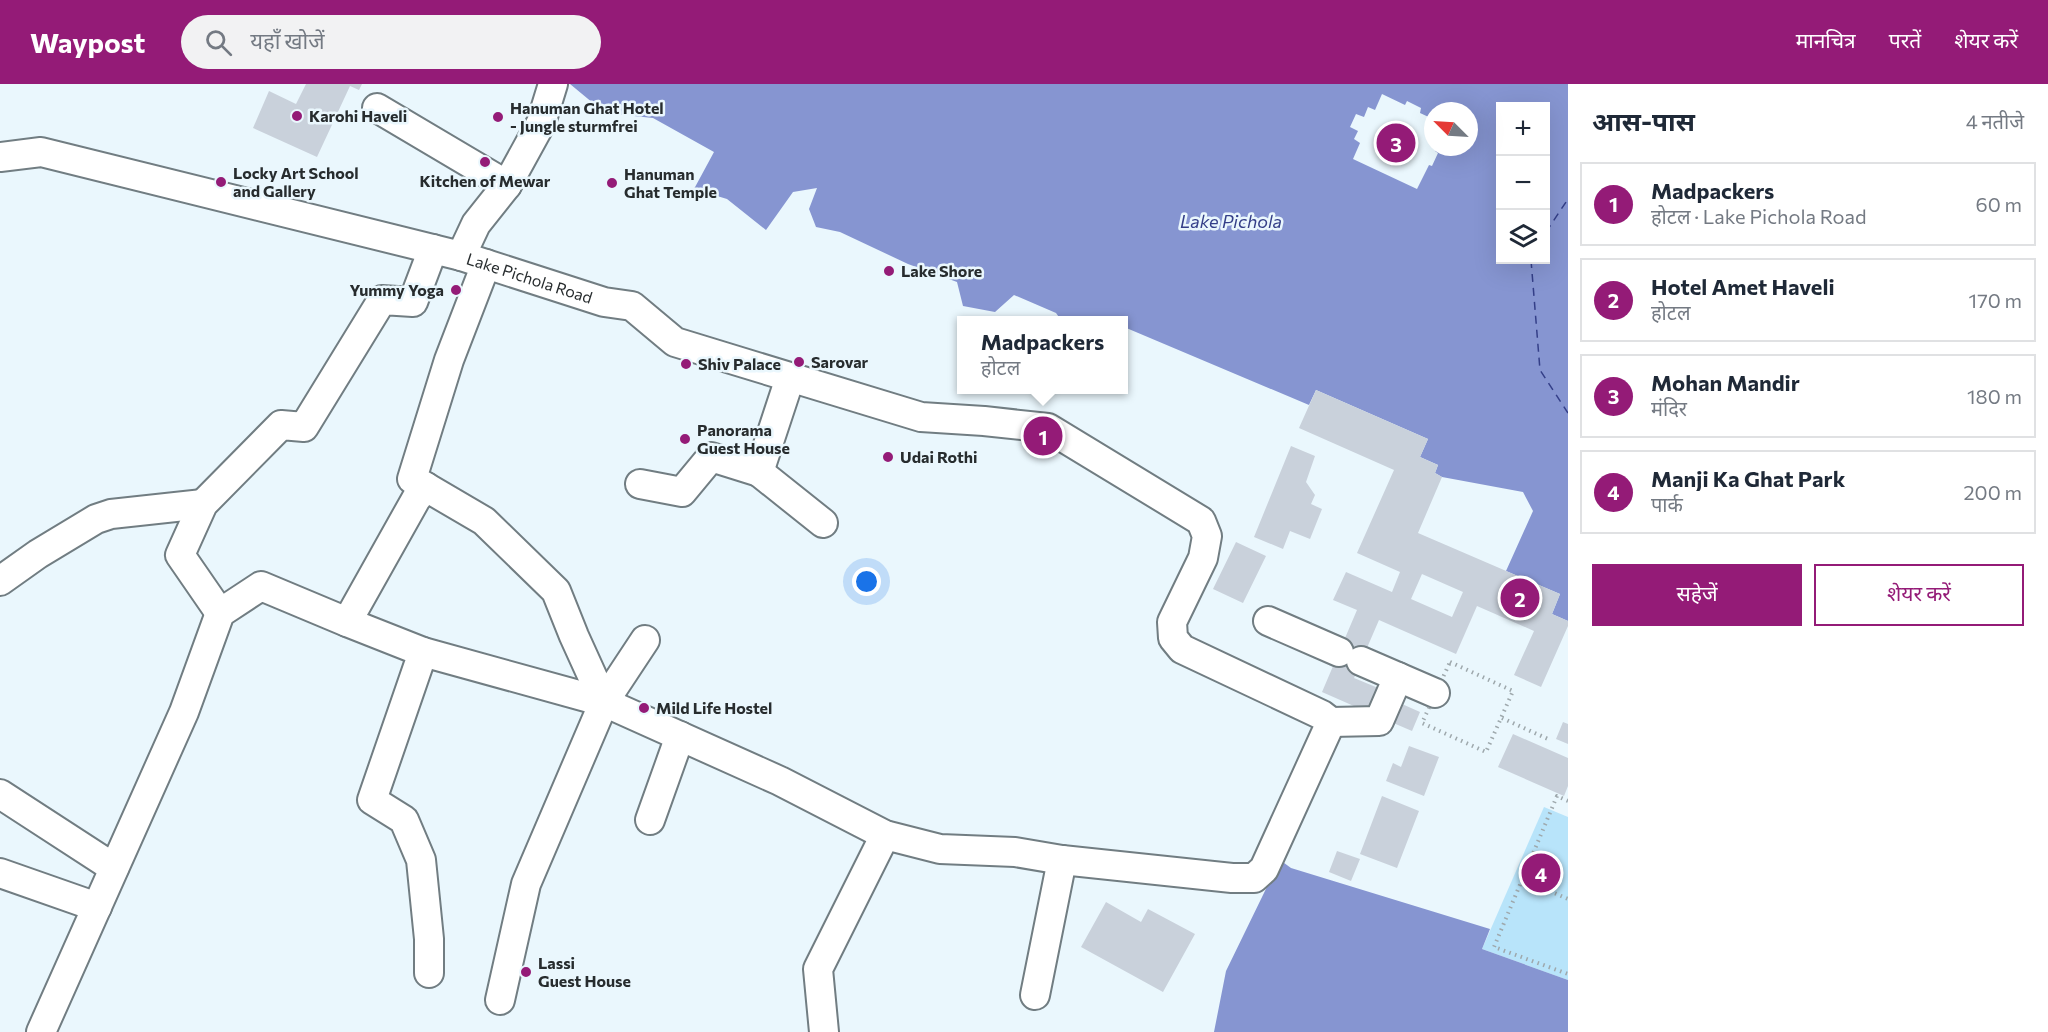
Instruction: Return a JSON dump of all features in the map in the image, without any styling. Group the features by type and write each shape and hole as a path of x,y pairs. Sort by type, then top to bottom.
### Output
{"street":[{"path":"553,84 541,123 507,185 476,224 473,260 449,360 412,479 484,522 556,591 604,702"},
{"path":"377,108 507,185"},
{"name":"Lake Pichola Road","path":"0,157 41,152 473,260 604,302 632,306 675,342 921,417 1048,428 1201,521 1207,536 1203,558 1172,622 1173,638 1182,649 1322,715 1331,722"},
{"path":"220,613 180,555 203,504 281,425 304,427 382,300 413,302 433,249"},
{"path":"759,472 790,378"},
{"path":"640,484 682,492 711,457 759,472 823,523"},
{"path":"347,622 416,499 426,487"},
{"path":"0,581 38,554 96,519 111,514 203,504"},
{"path":"41,1032 184,712 220,613 261,586 423,652 604,702 780,781 885,835 940,849 1015,852 1062,860 1232,878 1254,878 1264,869 1331,722 1379,721 1398,677"},
{"path":"1268,621 1435,693"},
{"path":"500,1000 526,884 604,702 645,640"},
{"path":"423,652 372,800 404,820 421,860 429,939 429,973"},
{"path":"650,820 680,735"},
{"path":"0,794 114,868"},
{"path":"824,1032 818,969 885,835"},
{"path":"1035,995 1062,860"},
{"path":"0,873 97,907"}],"path":[{"path":"1450,662 1513,691 1501,718 1486,752 1422,723 1450,662"},
{"path":"1501,718 1548,739"},
{"path":"1568,801 1557,796 1494,947 1568,974"},
{"path":"1522,879 1568,899"}],"shaded area":[{"path":"1544,807 1568,817 1568,980 1482,949"}],"water":[{"name":"Lake Pichola","path":"570,84 1568,84 1568,621 1552,614 1560,594 1506,571 1533,511 1523,492 1442,477 1435,473 1438,465 1420,457 1428,439 1316,390 1309,405 1128,329 1128,316 1058,316 1014,295 995,312 963,306 957,282 908,264 840,232 816,227 809,209 817,188 793,192 766,230 727,199 694,189 714,152 653,118 605,113","holes":["1382,94 1405,105 1407,101 1421,108 1420,113 1424,115 1424,102 1478,102 1478,156 1437,156 1432,166 1429,165 1417,189 1353,159 1360,143 1354,139 1358,131 1350,127 1356,114 1364,117 1368,107 1375,110"]},
{"path":"1280,860 1291,868 1490,929 1482,949 1568,980 1568,1032 1214,1032 1226,971"}],"building":[{"name":"Karohi Haveli","path":"306,84 362,84 359,90 350,86 317,157 253,128 269,91 296,104"},
{"path":"1316,390 1428,439 1420,457 1438,465 1435,473 1442,477 1418,533 1560,594 1552,614 1568,621 1568,626 1541,687 1514,675 1534,631 1477,606 1456,654 1379,620 1354,678 1383,690 1372,714 1322,692 1357,610 1333,600 1346,572 1392,592 1400,572 1357,553 1394,470 1299,428","holes":["1422,574 1463,592 1452,617 1411,599"]},
{"path":"1291,446 1315,456 1306,482 1315,495 1311,504 1322,509 1310,539 1290,531 1283,549 1254,537"},
{"path":"1236,542 1266,556 1243,603 1213,589"},
{"path":"1393,700 1420,712 1412,731 1384,719"},
{"path":"1563,722 1568,724 1568,744 1556,739"},
{"path":"1513,734 1568,758 1568,786 1564,796 1498,767"},
{"path":"1409,746 1439,757 1424,796 1386,781 1393,763 1401,767"},
{"path":"1382,796 1419,811 1397,868 1360,854"},
{"path":"1337,851 1360,859 1351,881 1329,872"},
{"path":"1106,902 1141,922 1148,909 1195,934 1163,992 1081,947"}],"ferry route":[{"path":"1550,226 1568,199"},
{"path":"1531,264 1540,370 1568,413"}],"place":[{"name":"Karohi Haveli","path":"297,116"},
{"name":"Hanuman Ghat Hotel - Jungle sturmfrei","path":"498,117"},
{"name":"Mohan Mandir","path":"1396,143"},
{"name":"Kitchen of Mewar","path":"485,162"},
{"name":"Locky Art School and Gallery","path":"221,182"},
{"name":"Hanuman Ghat Temple","path":"612,183"},
{"name":"Lake Shore","path":"889,271"},
{"name":"Yummy Yoga","path":"456,290"},
{"name":"Sarovar","path":"799,362"},
{"name":"Shiv Palace","path":"686,364"},
{"name":"Madpackers","path":"1043,436"},
{"name":"Panorama Guest House","path":"685,439"},
{"name":"Udai Rothi","path":"888,457"},
{"name":"Hotel Amet Haveli","path":"1520,598"},
{"name":"Mild Life Hostel","path":"644,708"},
{"name":"Manji Ka Ghat Park","path":"1541,873"},
{"name":"Lassi Guest House","path":"526,972"}]}
